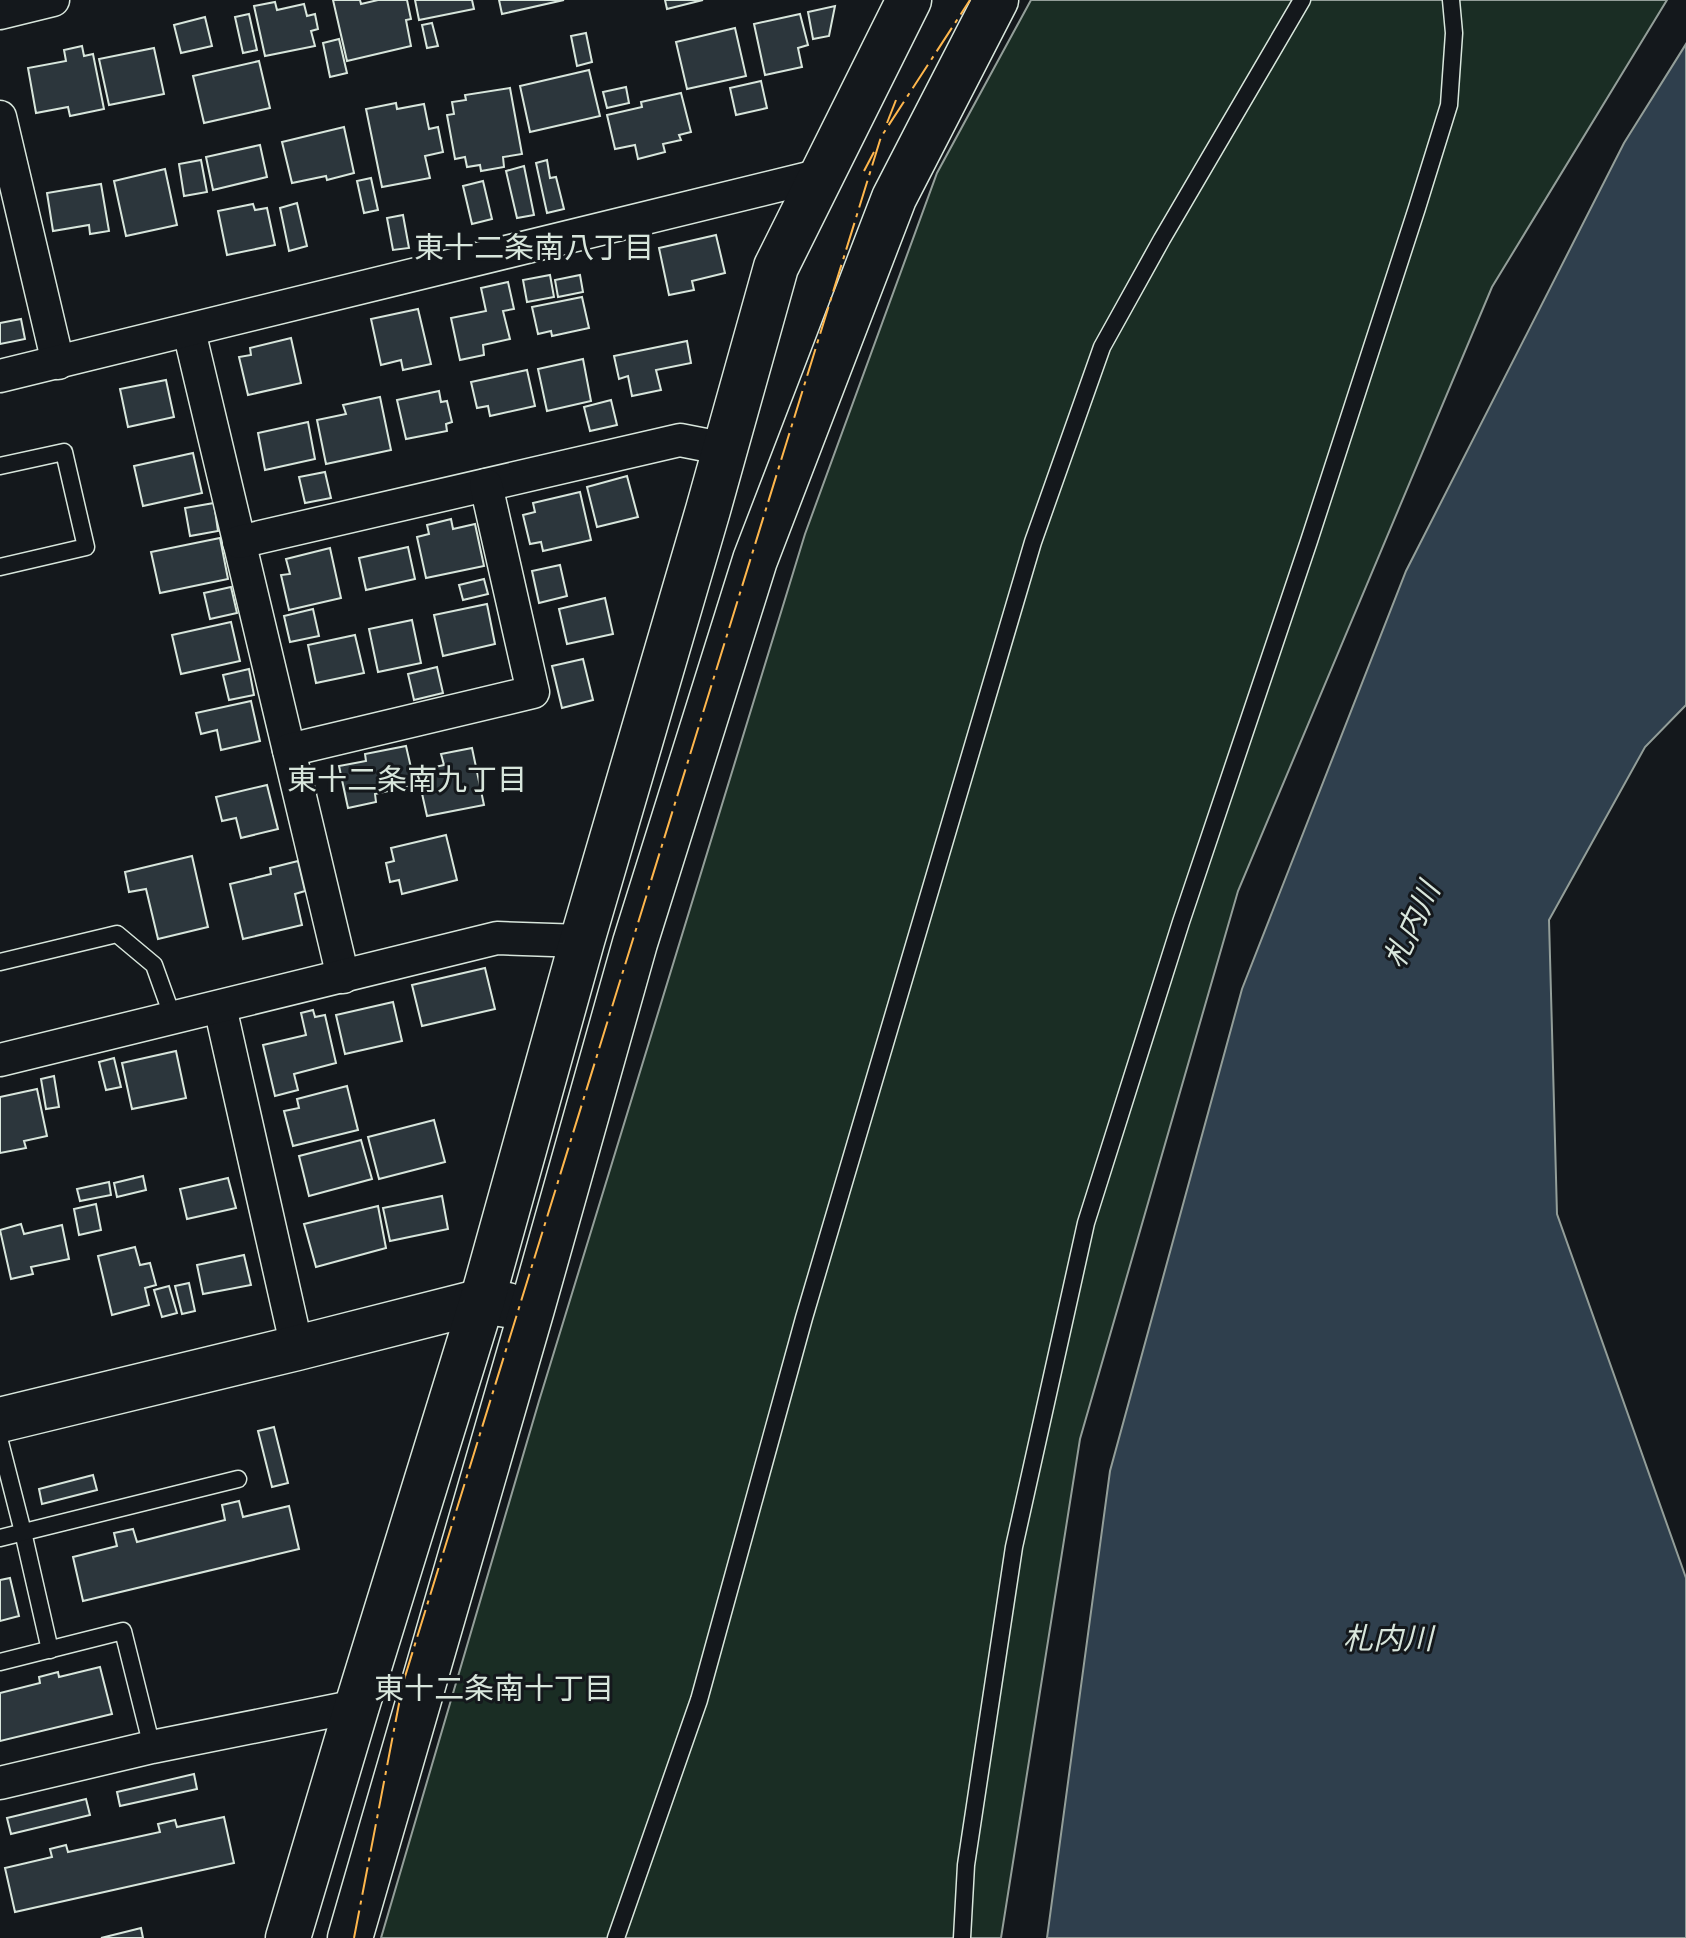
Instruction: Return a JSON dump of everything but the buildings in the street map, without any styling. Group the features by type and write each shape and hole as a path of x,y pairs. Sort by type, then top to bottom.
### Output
{"street":[{"path":"0,13 53,0"},
{"path":"288,1938 482,1301 776,267 909,0"},
{"path":"350,1938 635,943 755,560 894,198 996,0"},
{"path":"0,117 58,363"},
{"path":"0,376 821,175"},
{"path":"189,331 343,977"},
{"path":"239,542 680,440 726,449"},
{"path":"289,750 533,692 486,485"},
{"path":"0,1060 497,938 582,941"},
{"path":"220,1007 297,1348"},
{"path":"0,1420 482,1301 532,1309"},
{"path":"0,1783 152,1747 357,1706"}],"lane":[{"path":"616,1938 699,1700 804,1318 1033,542 1102,347 1302,0"},
{"path":"962,1938 966,1865 1014,1547 1086,1223 1181,922 1314,526 1449,105 1454,33 1451,0"},
{"path":"0,466 64,452 86,547 0,567"},
{"path":"0,962 117,934 154,965 173,1018"},
{"path":"0,1442 50,1650"},
{"path":"0,1538 238,1479"},
{"path":"0,1662 123,1631 152,1747"}],"green space":[{"path":"1031,0 1667,0 1492,287 1238,891 1080,1439 1001,1938 381,1938 539,1401 805,534 937,173"}],"water":[{"name":"札内川","path":"1686,44 1686,705 1645,747 1549,920 1557,1214 1686,1578 1686,1938 1047,1938 1110,1471 1242,989 1406,571 1624,143"}],"power":[{"path":"354,1938 403,1683 881,137 970,0"},
{"path":"887,123 896,100"},
{"path":"864,171 874,152"}],"district":[{"name":"東十二条南八丁目","path":"534,248"},
{"name":"東十二条南九丁目","path":"407,780"},
{"name":"東十二条南十丁目","path":"494,1689"}]}
